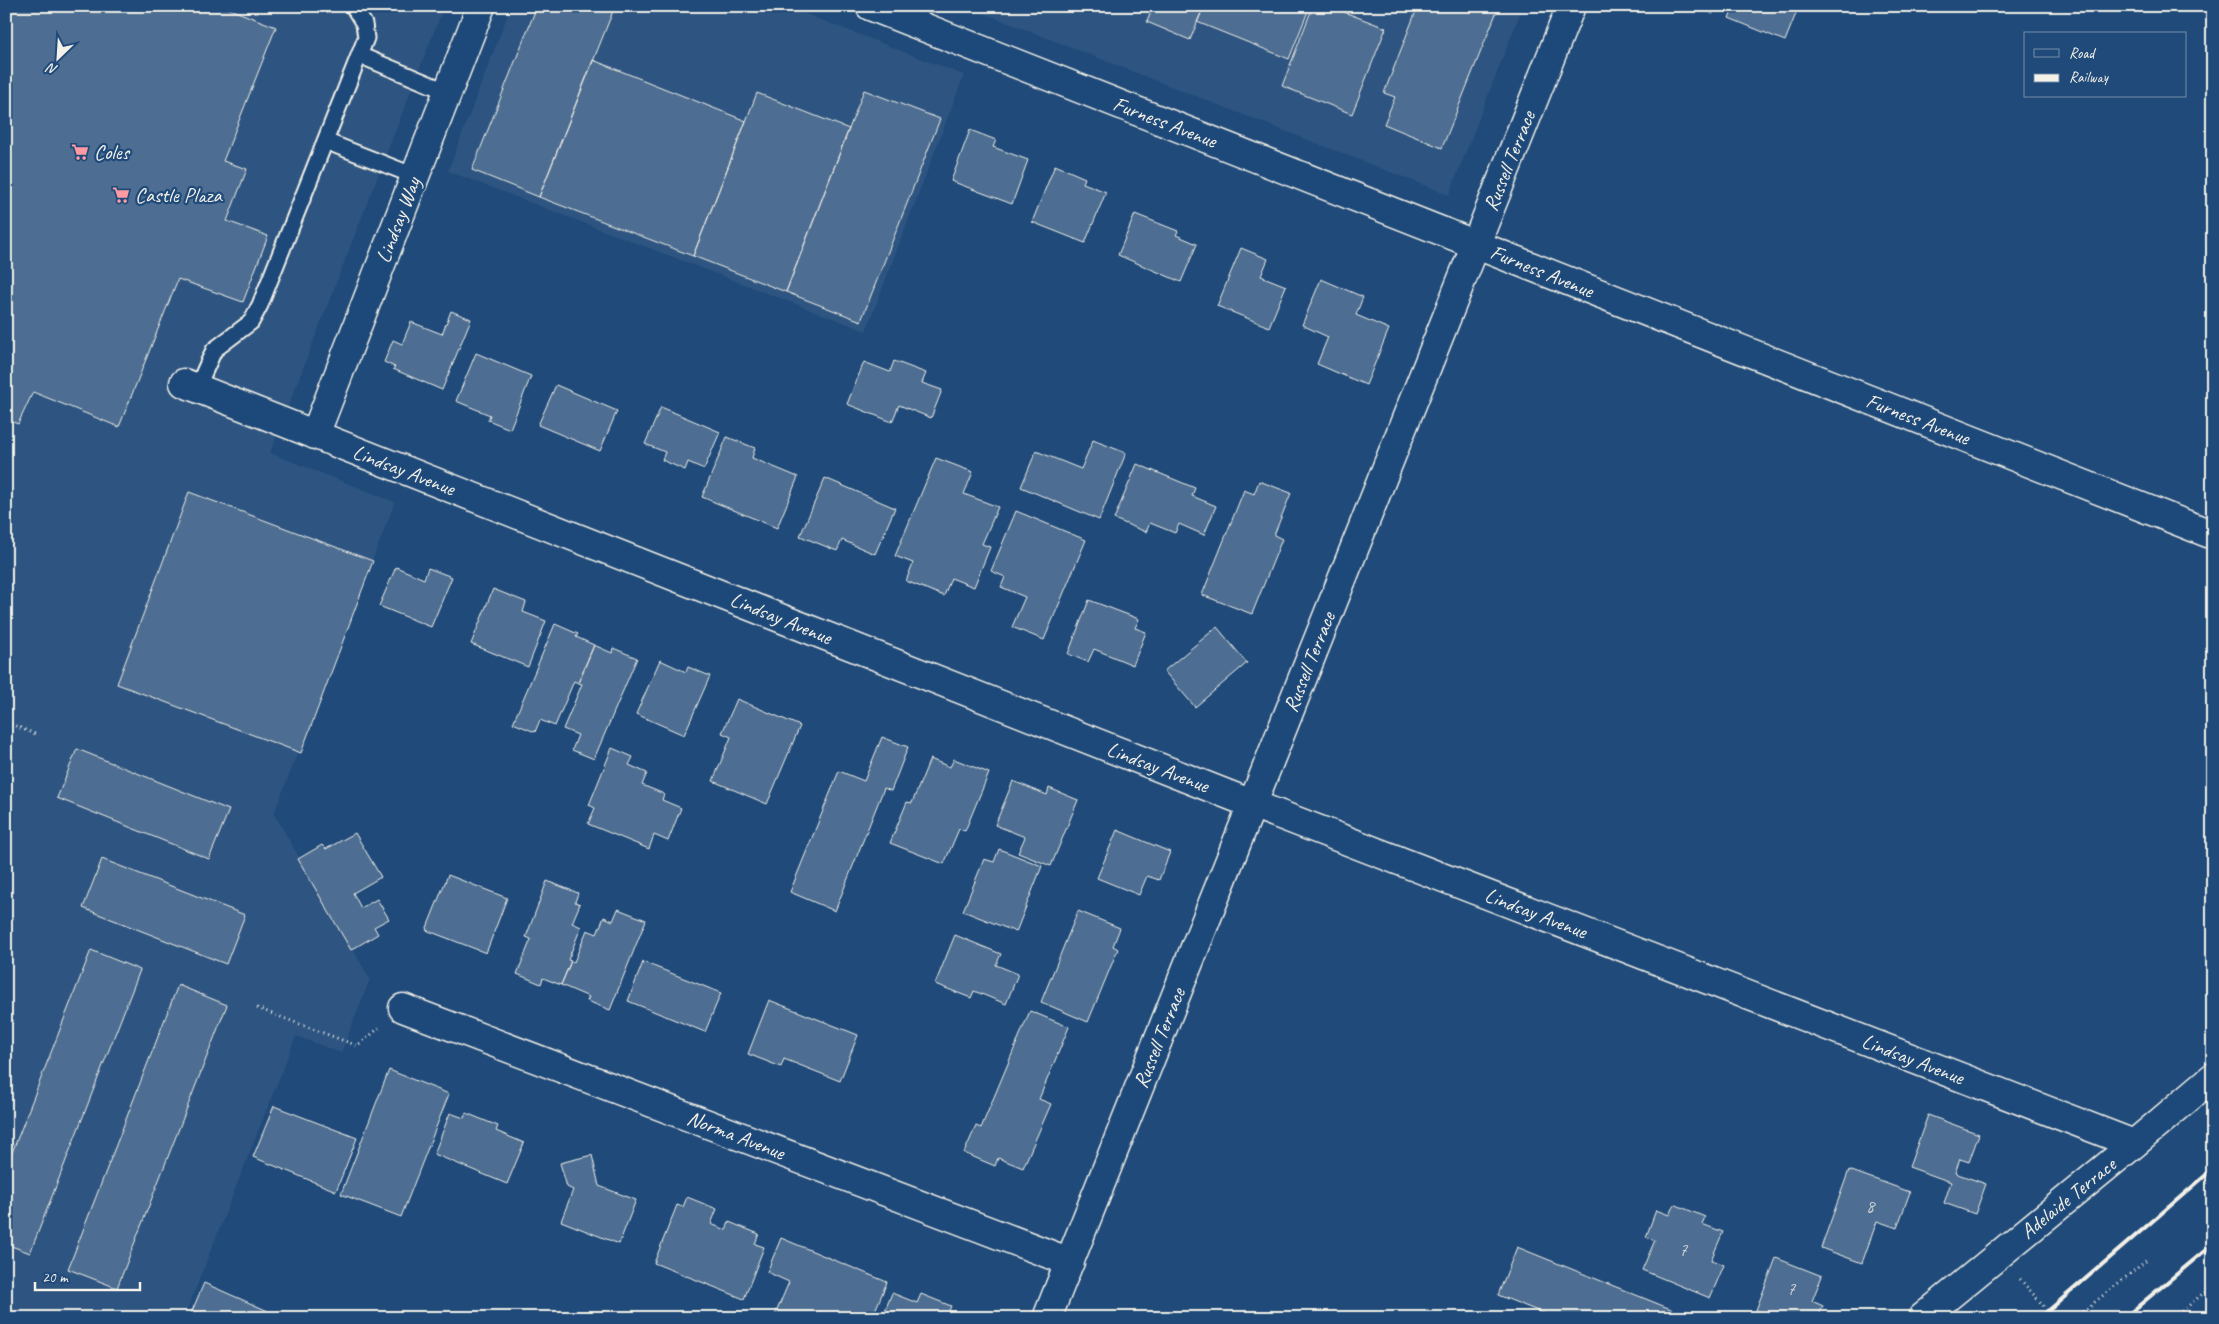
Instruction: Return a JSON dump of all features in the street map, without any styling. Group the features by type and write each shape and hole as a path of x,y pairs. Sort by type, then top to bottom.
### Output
{"street":[{"name":"Lindsay Way","path":"315,435 481,6"},
{"name":"Furness Avenue","path":"870,6 2213,535"},
{"name":"Russell Terrace","path":"1047,1318 1570,6"},
{"name":"Lindsay Avenue","path":"190,385 1252,804 2134,1144"},
{"name":"Norma Avenue","path":"403,1008 1070,1262"},
{"name":"Adelaide Terrace","path":"1922,1318 2213,1077"}],"lane":[{"path":"190,385 214,350 251,322 260,305 366,38 364,24 353,6"},
{"path":"359,55 448,92"},
{"path":"325,141 415,176"}],"path":[{"path":"6,722 35,734"},
{"path":"258,1008 358,1046 403,1008"},
{"path":"1998,1255 2054,1318"},
{"path":"2075,1318 2147,1260"},
{"path":"2174,1318 2213,1285"}],"shaded area":[{"path":"6,6 444,6 270,453 395,502 274,814 370,979 341,1053 296,1036 184,1318 6,1318"},
{"path":"511,6 785,6 964,75 866,331 448,171"},
{"path":"965,6 1523,6 1449,195"}],"building":[{"name":"Castle Plaza","path":"6,6 222,6 276,27 223,161 247,169 227,221 268,236 243,302 178,279 119,427 33,392 18,424 6,419"},
{"path":"537,6 615,6 539,197 472,170"},
{"path":"952,6 965,6 963,11"},
{"path":"1153,6 1204,6 1190,40 1147,22"},
{"path":"1204,6 1310,6 1289,59 1197,22"},
{"path":"1313,6 1328,6 1386,28 1352,114 1282,86"},
{"path":"1418,6 1499,6 1442,148 1384,124 1395,97 1384,93"},
{"path":"1693,6 1716,6 1713,14"},
{"path":"1734,6 1799,6 1785,41 1729,18"},
{"path":"593,60 746,121 693,256 539,197"},
{"path":"864,90 940,119 861,321 786,292"},
{"path":"757,93 849,129 786,292 693,256"},
{"path":"970,130 996,140 993,147 1028,160 1012,204 951,181"},
{"path":"1055,165 1085,178 1083,183 1106,192 1085,243 1032,222"},
{"path":"1135,214 1178,231 1176,235 1197,244 1181,282 1118,255"},
{"path":"1241,248 1268,259 1261,276 1286,286 1269,327 1217,306"},
{"path":"1321,279 1363,297 1356,315 1389,329 1366,385 1317,364 1328,337 1302,325"},
{"path":"451,311 471,319 442,390 393,369 395,367 384,362 393,340 402,344 411,322 442,334"},
{"path":"476,353 531,376 510,429 488,420 490,415 456,401"},
{"path":"894,361 926,373 922,383 942,390 931,418 899,405 892,422 847,404 864,362 890,372"},
{"path":"556,385 617,411 600,451 538,425"},
{"path":"661,407 720,432 704,469 688,462 685,470 662,460 665,452 645,444"},
{"path":"727,437 755,448 752,458 798,477 777,528 702,497"},
{"path":"1093,440 1126,453 1099,520 1021,487 1036,451 1081,469"},
{"path":"936,458 973,472 964,494 998,507 982,544 990,547 974,587 951,578 944,596 906,581 913,563 895,556"},
{"path":"1137,464 1195,488 1192,496 1216,506 1204,535 1179,524 1175,533 1150,523 1146,532 1114,519"},
{"path":"825,478 895,508 875,554 842,540 837,551 800,536"},
{"path":"1259,481 1291,493 1274,535 1282,539 1252,614 1202,595 1244,490 1254,494"},
{"path":"189,492 373,561 301,753 117,684"},
{"path":"1016,511 1086,540 1044,640 1012,627 1025,597 1001,587 1005,577 991,571"},
{"path":"396,567 424,579 428,568 452,577 431,627 379,606"},
{"path":"493,589 526,602 523,612 546,621 528,667 471,644"},
{"path":"1089,600 1139,619 1135,628 1146,632 1133,665 1094,649 1088,662 1068,654"},
{"path":"555,624 578,634 576,637 594,645 578,683 574,681 555,726 540,720 535,732 513,723"},
{"path":"1217,627 1247,663 1195,707 1164,671"},
{"path":"594,645 612,653 613,648 637,658 594,759 572,750 578,735 563,729 582,684 578,683"},
{"path":"660,660 686,672 688,667 710,676 684,735 636,714"},
{"path":"737,699 800,726 767,804 713,781 731,737 722,733"},
{"path":"882,737 908,747 891,791 884,788 835,911 790,892 839,771 864,781"},
{"path":"612,748 633,757 629,765 647,773 642,785 664,794 662,800 681,808 668,841 654,835 649,849 588,824 595,808 589,805"},
{"path":"77,749 229,810 209,859 57,798"},
{"path":"930,759 950,767 954,759 989,773 965,831 959,829 944,864 890,843 907,802 912,803"},
{"path":"1013,781 1047,795 1049,788 1078,800 1051,866 1018,853 1025,837 995,825"},
{"path":"1117,830 1170,852 1159,880 1147,876 1139,895 1097,878"},
{"path":"355,833 381,877 353,893 361,908 377,899 389,919 374,927 378,934 351,950 298,859 322,845 326,849"},
{"path":"999,849 1042,866 1016,932 963,911 984,859 994,862"},
{"path":"102,859 245,915 226,964 83,908"},
{"path":"448,875 507,898 486,953 426,930"},
{"path":"547,881 578,893 575,902 580,904 572,923 581,927 568,960 571,961 561,985 543,978 541,984 517,974 531,939 526,937"},
{"path":"618,909 646,920 610,1010 587,1001 589,997 561,985 571,961 574,962 587,930 597,934 604,917 613,921"},
{"path":"1078,911 1120,928 1113,946 1118,949 1088,1022 1041,1002"},
{"path":"955,935 1001,954 996,965 1018,974 1006,1004 974,991 971,998 935,984"},
{"path":"91,950 140,970 30,1253 6,1244 6,1168"},
{"path":"643,962 721,993 705,1032 628,1001"},
{"path":"178,985 227,1005 117,1288 68,1269"},
{"path":"769,1000 858,1035 840,1081 784,1059 781,1067 748,1054"},
{"path":"1030,1011 1069,1027 1039,1099 1051,1104 1023,1168 998,1158 995,1166 964,1153 976,1126 981,1128"},
{"path":"389,1070 449,1094 401,1217 341,1194"},
{"path":"274,1106 357,1138 336,1191 253,1157"},
{"path":"450,1113 464,1118 466,1113 498,1126 496,1131 524,1143 507,1184 434,1154"},
{"path":"1928,1115 1979,1134 1969,1162 1960,1159 1955,1173 1986,1184 1975,1214 1944,1203 1951,1182 1909,1167"},
{"path":"592,1155 599,1186 636,1200 619,1244 561,1221 573,1190 567,1187 560,1163"},
{"path":"1849,1170 1910,1192 1897,1228 1877,1221 1862,1263 1821,1248"},
{"path":"687,1197 717,1209 711,1224 726,1230 729,1222 759,1234 755,1244 764,1247 744,1299 654,1263 677,1205 683,1207"},
{"path":"1674,1204 1705,1217 1702,1224 1723,1232 1711,1260 1724,1265 1710,1298 1642,1270 1655,1240 1646,1237 1656,1210 1669,1215"},
{"path":"781,1238 887,1282 872,1318 781,1318 775,1315 789,1282 767,1272"},
{"path":"1517,1247 1693,1318 1555,1318 1498,1295"},
{"path":"1776,1258 1822,1276 1812,1301 1823,1306 1818,1318 1775,1318 1756,1310"},
{"path":"204,1283 268,1311 265,1318 189,1318"},
{"path":"892,1293 917,1303 921,1294 951,1306 946,1318 882,1318"}],"railway":[{"path":"2040,1318 2213,1169"},
{"path":"2124,1318 2213,1244"}],"place":[{"name":"Coles","path":"80,152"},
{"name":"Castle Plaza","path":"121,195"}]}
